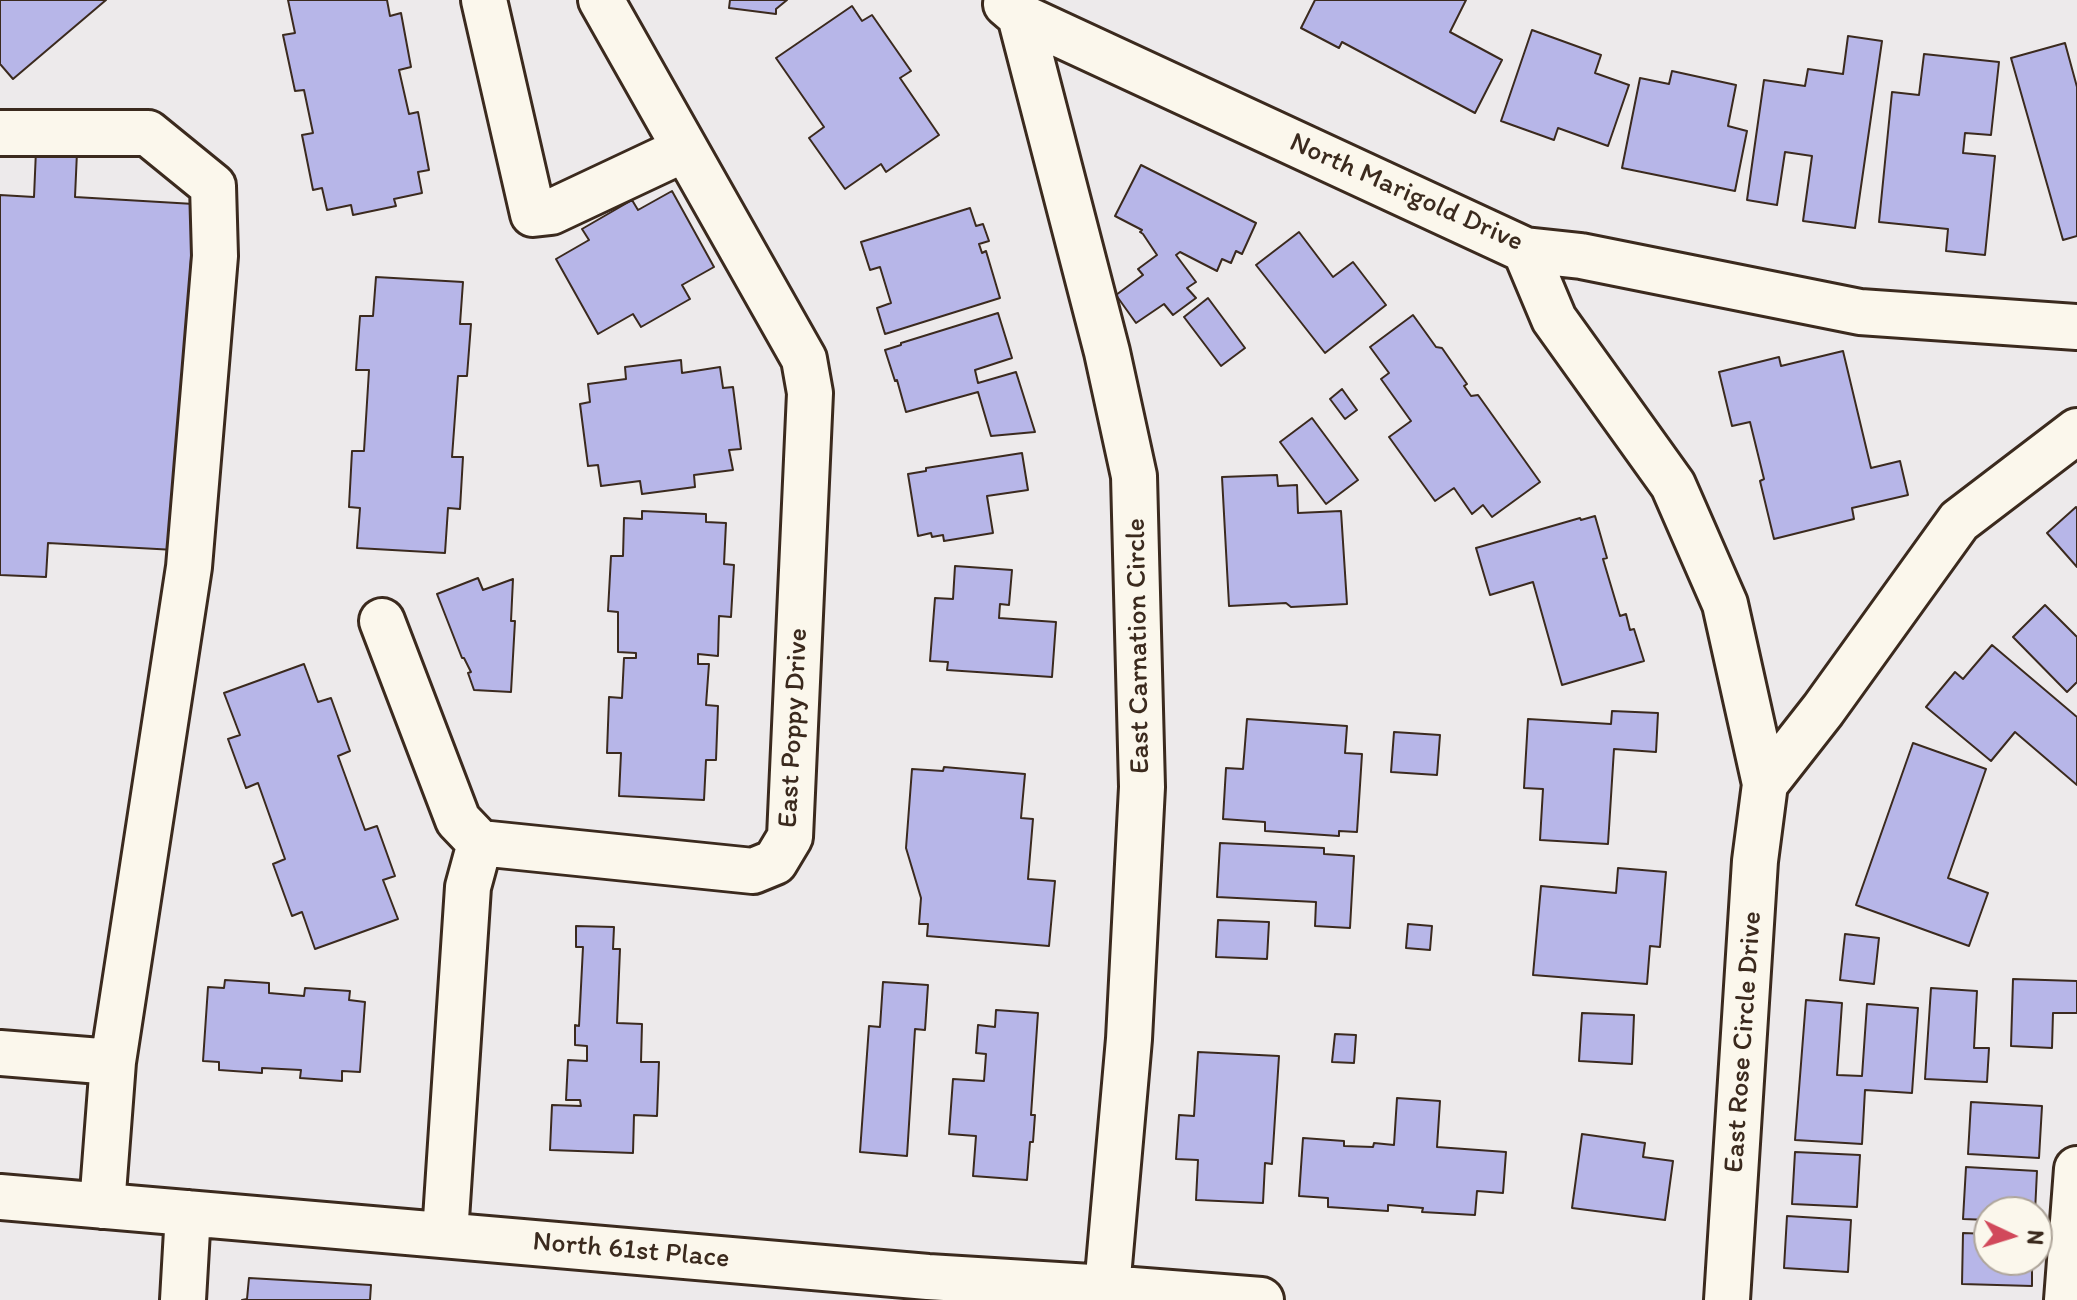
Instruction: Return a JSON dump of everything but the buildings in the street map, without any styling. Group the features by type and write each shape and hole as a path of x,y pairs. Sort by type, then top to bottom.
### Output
{"street":[{"path":"484,0 533,214 551,212 685,149"},
{"name":"East Poppy Drive","path":"480,843 753,871 775,862 790,837 810,393 804,359 601,0"},
{"name":"North Marigold Drive","path":"1010,8 1525,250 1581,256 1860,312 2077,327"},
{"name":"East Carnation Circle","path":"1010,8 1107,352 1134,476 1142,787 1129,1039 1107,1288"},
{"path":"0,133 148,133 213,186 215,256 189,567 113,1062 102,1206"},
{"name":"East Rose Circle Drive","path":"1525,250 1554,319 1673,485 1725,604 1765,784 1755,861 1727,1300"},
{"path":"1765,784 1823,710 1959,521 2077,431"},
{"path":"382,621 458,820 480,843 468,887 445,1234"},
{"path":"0,1053 113,1062"},
{"path":"2067,1300 2077,1169"},
{"name":"North 61st Place","path":"0,1197 445,1234 927,1288 1107,1288 1261,1300"},
{"path":"183,1300 188,1213"}]}
